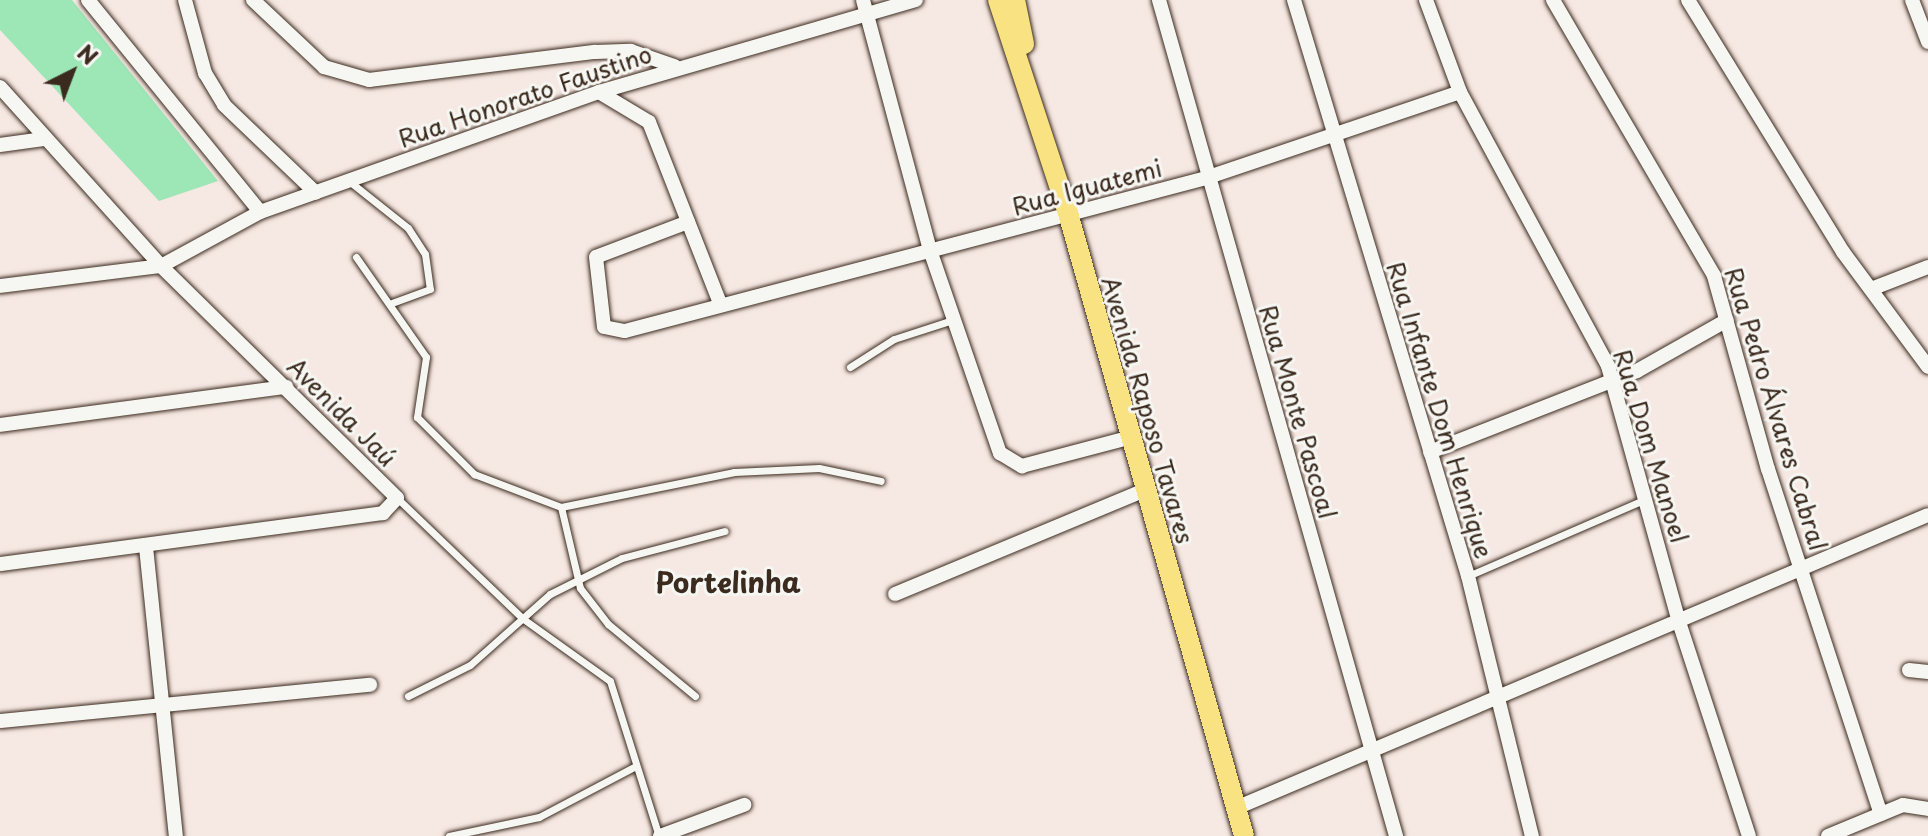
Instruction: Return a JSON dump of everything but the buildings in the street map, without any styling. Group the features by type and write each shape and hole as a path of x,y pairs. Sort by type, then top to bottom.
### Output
{"main road":[{"name":"Avenida Raposo Tavares","path":"998,0 1024,64 1068,213 1128,438 1244,836"},
{"path":"1015,0 1024,64"}],"street":[{"path":"88,0 260,212"},
{"path":"185,0 205,73 224,105 316,193"},
{"path":"253,0 324,67 369,80 595,52 631,51 674,66"},
{"name":"Rua Honorato Faustino","path":"161,266 260,212 599,92 864,7 916,0"},
{"name":"Rua Monte Pascoal","path":"1159,0 1206,178 1396,836"},
{"name":"Rua Infante Dom Henrique","path":"1294,0 1333,139 1468,576 1532,836"},
{"name":"Rua Dom Manoel","path":"1426,0 1460,92 1613,380 1679,622 1749,836"},
{"name":"Rua Pedro Álvares Cabral","path":"1553,0 1706,262 1727,320 1881,814"},
{"path":"1688,0 1871,289 1928,367"},
{"path":"1912,0 1927,35"},
{"path":"864,7 931,253 1000,453 1022,466 1128,438"},
{"name":"Avenida Jaú","path":"0,87 161,266 397,498"},
{"path":"599,92 649,122 719,301"},
{"name":"Rua Iguatemi","path":"688,222 601,250 592,267 599,320 611,331 625,331 719,301 931,253 1068,213 1206,178 1333,139 1460,92"},
{"path":"0,145 44,139"},
{"path":"0,286 161,266"},
{"path":"1871,289 1928,267"},
{"path":"1430,452 1613,380 1727,320"},
{"path":"0,425 286,387"},
{"path":"895,594 1143,491"},
{"path":"0,564 146,547 383,513 397,498"},
{"path":"1236,808 1370,748 1679,622 1928,515"},
{"path":"146,547 176,836"},
{"path":"1909,670 1928,672"},
{"path":"0,721 370,685"},
{"path":"660,836 744,805"},
{"path":"1828,836 1903,805 1928,809"}],"lane":[{"path":"349,181 408,228 425,254 430,289 392,303"},
{"path":"356,257 392,303 426,357 417,417 474,474 561,507 643,485 734,472 819,468 881,481"},
{"path":"850,367 894,339 953,320"},
{"name":"Avenida Jaú","path":"397,498 522,618 610,681 634,767 660,836"},
{"path":"1468,576 1647,498"},
{"path":"561,507 578,579 608,624 695,696"},
{"path":"408,696 470,665 522,618 578,579 622,558 725,531"},
{"path":"449,836 539,817 634,767"}],"green space":[{"path":"0,0 72,0 218,181 159,201 0,30"}],"district":[{"name":"Portelinha","path":"728,582"}]}
